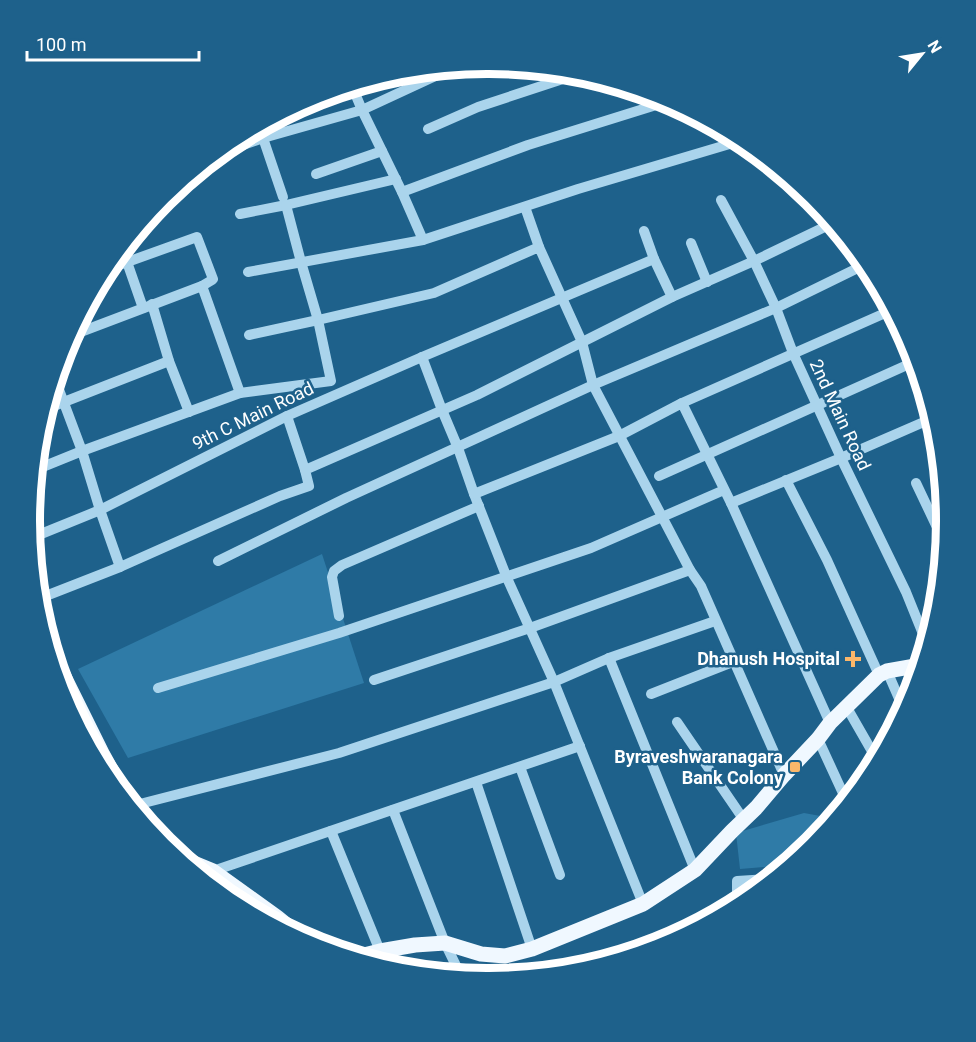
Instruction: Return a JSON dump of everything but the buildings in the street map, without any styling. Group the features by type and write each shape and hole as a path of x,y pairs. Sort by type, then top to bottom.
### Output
{"main road":[{"path":"372,953 414,945 445,943 481,954 505,956 532,949 644,904 695,870 756,808 846,706 883,673 911,667"},
{"path":"207,868 246,898"}],"street":[{"path":"248,143 362,110 434,77"},
{"path":"428,129 478,107 561,80"},
{"path":"355,94 423,240"},
{"path":"402,192 528,145 654,106"},
{"path":"263,138 285,201 318,320 331,381 341,393"},
{"path":"248,272 423,240 578,189 729,144"},
{"path":"316,174 382,151"},
{"path":"240,214 285,201 396,179"},
{"name":"2nd Main Road","path":"721,200 776,308 793,353 906,592 922,631"},
{"path":"525,207 539,247 582,342 593,385 690,570 701,586 784,776"},
{"path":"305,470 477,395 672,297 825,227"},
{"path":"644,231 672,297"},
{"path":"84,331 201,286 213,279 197,237 122,264"},
{"path":"691,243 707,282"},
{"path":"249,335 434,293 539,247"},
{"name":"9th C Main Road","path":"40,534 100,510 287,416 654,259"},
{"path":"127,262 148,306 189,412"},
{"path":"218,561 346,498 593,385 776,308 857,268"},
{"path":"201,286 240,393"},
{"path":"474,494 619,436 682,403 884,313"},
{"path":"422,357 507,578 554,682 644,904"},
{"path":"56,406 169,361"},
{"path":"659,476 907,365"},
{"path":"44,466 240,393 331,381"},
{"path":"60,393 120,567"},
{"path":"682,403 830,723"},
{"path":"47,596 120,567 280,496 309,486 287,416"},
{"path":"730,503 924,422"},
{"path":"786,480 898,699"},
{"path":"916,483 936,525"},
{"path":"158,688 339,633 507,578 591,548 724,490"},
{"path":"339,616 332,577 334,571 342,565 479,506"},
{"path":"374,680 530,628 690,570"},
{"path":"140,802 339,753 554,682 609,658 715,621"},
{"path":"609,658 695,870"},
{"path":"651,694 735,661"},
{"path":"846,706 872,751"},
{"path":"677,722 744,820"},
{"path":"818,739 843,793"},
{"path":"213,871 580,746"},
{"path":"520,767 560,875"},
{"path":"476,782 532,949"},
{"path":"393,810 445,943 457,968"},
{"path":"331,831 380,951"},
{"path":"737,893 737,881 755,880"}],"shaded area":[{"path":"322,554 364,683 128,758 78,669"},
{"path":"804,813 823,817 772,866 740,869 736,833"}],"place":[{"name":"Dhanush Hospital","path":"853,659"},
{"name":"Byraveshwaranagara Bank Colony","path":"795,767"}]}
